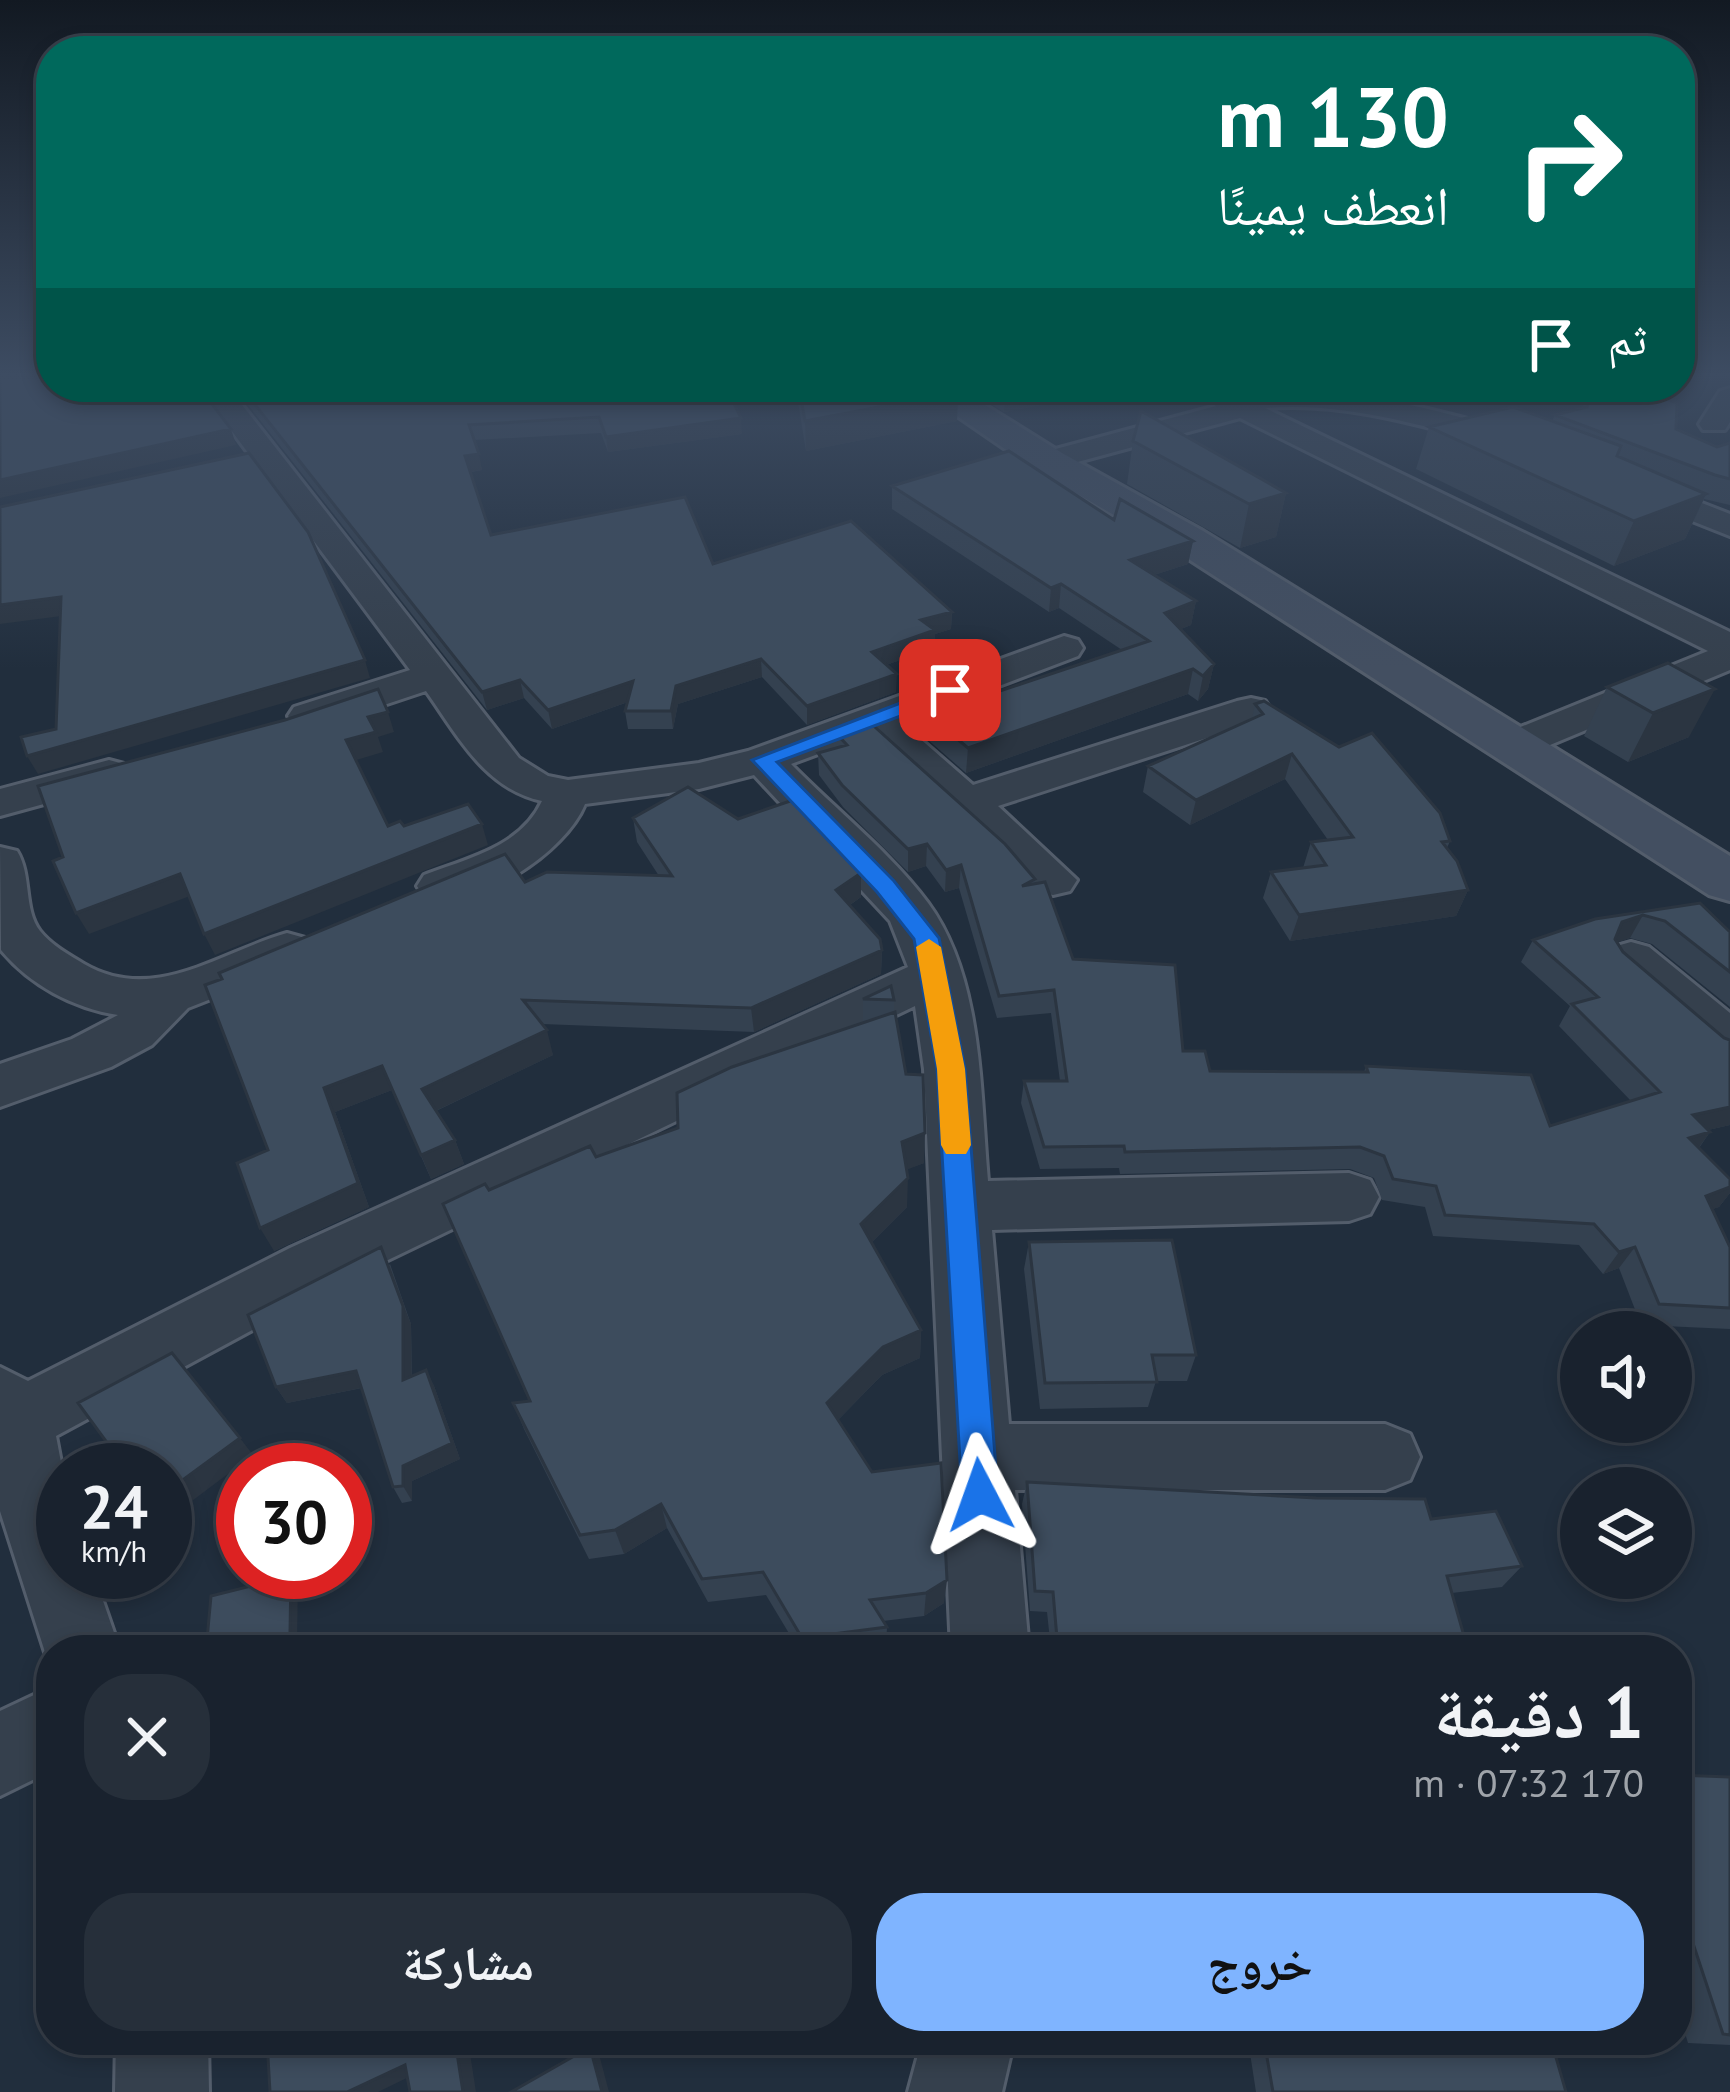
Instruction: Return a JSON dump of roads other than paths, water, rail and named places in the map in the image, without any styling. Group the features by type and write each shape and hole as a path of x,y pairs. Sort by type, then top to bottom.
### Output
{"main road":[{"path":"1072,475 1188,540 1730,882"}],"street":[{"path":"281,475 504,767 534,785 568,793 644,786 763,760 1064,648"},
{"path":"1380,475 1730,647"},
{"path":"1608,476 1730,526"},
{"path":"1511,746 1730,656"},
{"path":"276,727 433,676"},
{"path":"969,801 1251,710"},
{"path":"874,719 1052,880"},
{"path":"763,760 909,912 926,938 936,975 951,1069 989,1635"},
{"path":"0,802 138,765"},
{"path":"390,908 515,855 548,836 568,793"},
{"path":"0,862 6,930 70,982 125,998 167,999 327,933"},
{"path":"1631,959 1730,1043"},
{"path":"76,1635 32,1499 10,1409 936,975"},
{"path":"0,1085 123,1039 148,1025 167,999"},
{"path":"960,1206 1348,1197"},
{"path":"978,1456 1384,1457"},
{"path":"0,1755 36,1735"},
{"path":"162,2055 162,2092"},
{"path":"956,2092 965,2055"}]}
